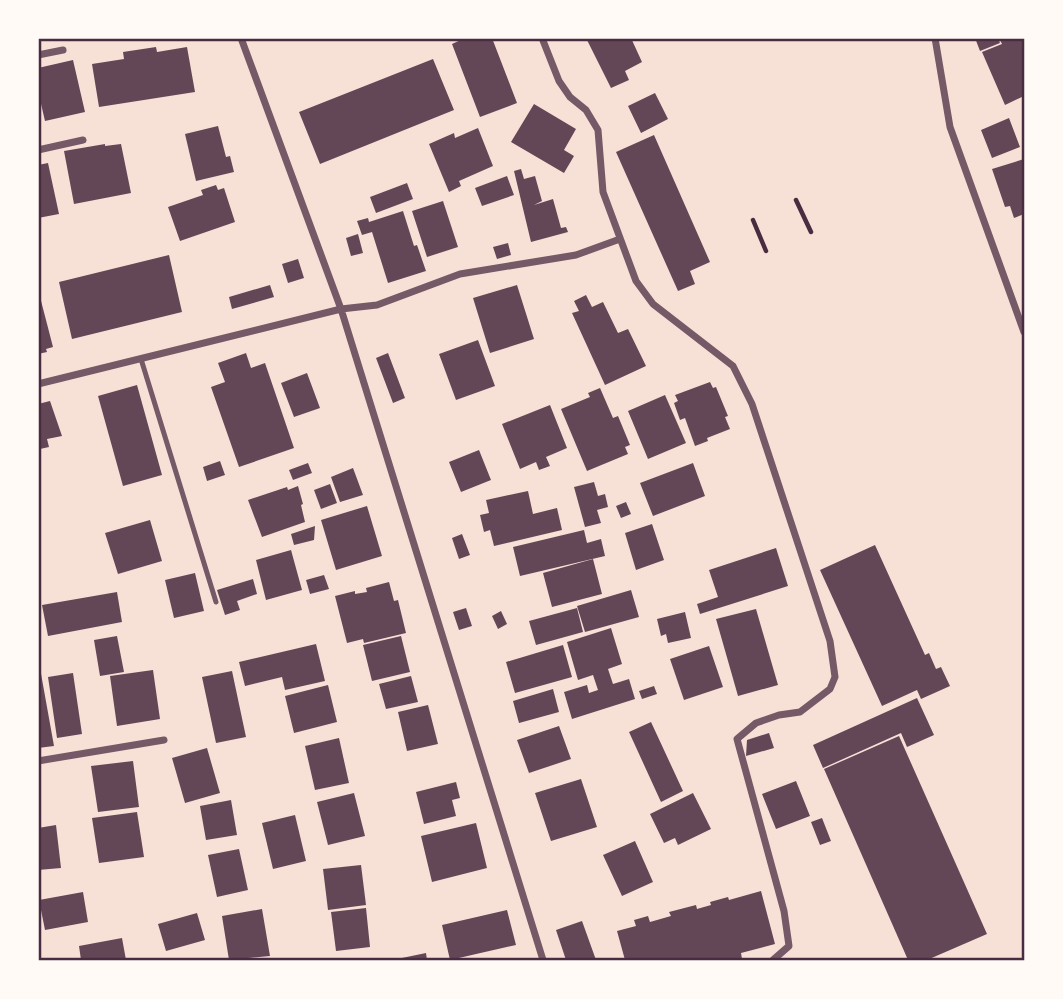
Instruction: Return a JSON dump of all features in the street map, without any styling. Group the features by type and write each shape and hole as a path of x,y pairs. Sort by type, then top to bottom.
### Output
{"street":[{"path":"241,38 341,309 543,961"},
{"path":"542,38 559,81 570,97 586,110 598,130 603,192 636,281 653,304 733,366 752,404 830,641 835,677 830,689 800,712 779,715 756,723 737,739 784,911 789,946 774,961"},
{"path":"936,38 950,127 1024,332"},
{"path":"38,55 63,50"},
{"path":"38,150 83,140"},
{"path":"38,384 341,309 377,305 460,274 576,255 620,239"},
{"path":"38,761 164,740"}],"lane":[{"path":"141,359 216,602"}],"path":[{"path":"796,200 811,232"},
{"path":"753,220 766,250"}],"building":[{"path":"465,38 492,38 517,103 480,117 452,44"},
{"path":"586,38 631,38 642,62 625,71 629,80 611,88"},
{"path":"975,38 998,38 1000,43 980,51"},
{"path":"999,38 1024,38 1024,96 1005,105 982,52 1002,44"},
{"path":"156,47 157,52 187,47 195,92 99,107 92,64 124,59 123,52"},
{"path":"433,59 454,110 320,164 299,112"},
{"path":"73,60 85,112 45,121 38,91 38,68"},
{"path":"655,93 668,119 641,133 628,106"},
{"path":"534,104 576,129 564,150 574,156 564,173 511,142"},
{"path":"1009,118 1020,147 992,158 981,130"},
{"path":"218,126 226,157 230,156 234,172 196,181 185,134"},
{"path":"478,128 493,166 459,181 461,186 449,192 429,144 454,133 455,138"},
{"path":"654,135 710,262 690,271 695,284 678,291 616,152"},
{"path":"121,144 131,193 74,204 64,151"},
{"path":"1024,159 1024,214 1014,218 1010,206 1005,207 992,169"},
{"path":"48,163 59,214 38,218 38,165"},
{"path":"521,169 524,179 535,176 542,201 534,205 553,199 561,228 566,227 568,232 531,242 514,171"},
{"path":"507,176 514,195 482,206 475,188"},
{"path":"407,183 413,199 376,213 370,197"},
{"path":"216,185 218,190 224,188 235,222 180,241 168,207 203,195 201,190"},
{"path":"443,201 458,247 427,257 412,211"},
{"path":"403,211 414,246 417,245 426,271 388,283 372,232 362,235 357,221 368,218 369,222"},
{"path":"358,234 363,253 351,256 346,238"},
{"path":"508,243 511,255 497,259 493,247"},
{"path":"169,255 182,312 72,339 59,282"},
{"path":"298,259 304,278 288,283 282,264"},
{"path":"270,285 274,297 232,309 229,297"},
{"path":"517,285 534,339 490,353 473,298"},
{"path":"39,293 53,347 38,354"},
{"path":"586,295 592,307 603,302 618,333 628,329 646,366 605,385 572,313 579,311 574,301"},
{"path":"478,340 495,386 456,400 439,354"},
{"path":"246,353 251,368 265,363 294,448 239,467 211,387 225,382 218,363"},
{"path":"388,353 405,398 393,403 376,358"},
{"path":"307,373 320,408 294,417 281,383"},
{"path":"710,382 713,388 716,387 728,416 725,417 730,429 695,446 685,418 680,420 674,403 678,401 675,395"},
{"path":"137,385 162,475 123,486 98,396"},
{"path":"600,388 613,418 618,416 630,445 625,447 628,454 587,471 561,409 590,397 588,393"},
{"path":"665,395 686,443 648,459 628,411"},
{"path":"50,401 62,436 47,439 49,447 40,449 38,404"},
{"path":"550,405 567,448 546,457 550,466 539,470 536,462 520,469 502,424"},
{"path":"479,450 491,480 461,492 449,462"},
{"path":"220,461 225,475 207,481 203,467"},
{"path":"308,463 312,473 293,480 289,470"},
{"path":"693,463 705,496 653,516 640,483"},
{"path":"353,468 363,495 340,502 331,477"},
{"path":"594,482 598,496 605,494 608,507 597,510 601,523 585,527 574,487"},
{"path":"330,484 337,503 321,509 314,490"},
{"path":"298,486 305,522 262,537 248,500"},
{"path":"528,491 533,514 557,508 562,530 494,546 490,530 484,532 480,515 489,513 486,500"},
{"path":"626,502 631,514 621,518 616,506"},
{"path":"367,506 382,556 336,570 321,520"},
{"path":"150,520 162,561 118,574 105,533"},
{"path":"652,524 664,560 636,570 625,533"},
{"path":"315,526 314,540 294,545 291,534"},
{"path":"584,530 587,543 601,539 605,556 520,576 513,547"},
{"path":"462,534 470,555 459,559 452,538"},
{"path":"875,545 925,655 929,653 936,669 941,667 950,686 921,699 917,690 882,706 820,570"},
{"path":"776,548 788,586 700,614 697,604 718,597 709,570"},
{"path":"291,550 302,590 266,600 256,560"},
{"path":"593,559 602,594 552,607 543,573"},
{"path":"195,573 204,611 174,618 165,580"},
{"path":"324,575 329,589 310,594 306,580"},
{"path":"253,579 257,594 237,601 240,610 225,615 217,590"},
{"path":"389,582 394,601 398,600 406,633 364,643 363,639 347,643 335,596 355,591 355,594 367,592 366,588"},
{"path":"631,590 639,617 585,632 577,606"},
{"path":"117,592 122,622 48,636 42,605"},
{"path":"466,608 472,626 459,630 453,612"},
{"path":"577,608 583,632 536,645 529,621"},
{"path":"756,609 778,685 738,696 716,619"},
{"path":"501,611 507,624 498,629 492,616"},
{"path":"685,612 691,638 668,643 666,634 661,636 657,619"},
{"path":"611,628 622,664 608,669 613,684 629,679 635,699 572,719 564,692 587,685 589,693 598,690 593,675 578,680 567,642"},
{"path":"117,636 124,672 100,676 94,640"},
{"path":"401,636 410,672 372,681 363,645"},
{"path":"316,644 325,681 285,690 282,677 245,686 239,662"},
{"path":"563,645 572,677 515,693 506,662"},
{"path":"709,646 723,687 684,700 670,659"},
{"path":"38,657 54,746 38,748"},
{"path":"153,670 160,719 117,726 110,676"},
{"path":"232,671 246,737 216,743 202,677"},
{"path":"73,673 82,734 57,738 48,677"},
{"path":"411,676 418,702 386,709 379,684"},
{"path":"328,685 337,722 294,733 285,696"},
{"path":"654,686 657,694 642,699 639,691"},
{"path":"553,689 559,712 519,723 513,701"},
{"path":"917,698 934,735 907,747 901,733 823,768 813,745"},
{"path":"428,705 438,744 407,751 398,712"},
{"path":"651,722 683,791 661,802 629,732"},
{"path":"559,726 571,759 529,773 517,740"},
{"path":"769,733 774,748 746,756 747,740"},
{"path":"899,736 987,934 927,960 908,960 824,769"},
{"path":"339,738 349,783 315,790 305,746"},
{"path":"207,748 220,793 185,803 172,758"},
{"path":"133,761 139,807 98,812 91,766"},
{"path":"581,779 597,827 551,841 535,793"},
{"path":"796,781 810,816 776,829 762,794"},
{"path":"456,782 460,798 452,800 456,816 424,824 416,792"},
{"path":"354,793 365,836 328,845 317,802"},
{"path":"693,793 711,829 678,845 675,838 664,843 650,814"},
{"path":"231,800 237,835 206,840 200,806"},
{"path":"137,812 144,857 99,863 92,818"},
{"path":"295,815 306,861 273,869 262,823"},
{"path":"822,818 831,841 820,845 811,822"},
{"path":"476,823 487,868 432,882 421,836"},
{"path":"56,825 61,868 38,870 38,828"},
{"path":"635,841 653,882 622,896 603,855"},
{"path":"239,849 248,890 217,897 208,855"},
{"path":"361,865 366,905 328,910 323,869"},
{"path":"761,891 775,944 741,953 742,959 738,960 625,960 617,931 636,926 634,920 648,916 650,922 671,916 669,912 696,905 697,909 711,905 710,902"},
{"path":"83,892 88,922 45,930 39,900"},
{"path":"366,908 370,947 336,951 331,912"},
{"path":"262,909 270,956 229,960 222,916"},
{"path":"507,910 516,945 450,960 442,925"},
{"path":"197,913 205,940 166,951 158,924"},
{"path":"582,921 596,960 566,960 556,930"},
{"path":"122,938 126,960 81,960 79,946"},
{"path":"426,953 427,960 397,960 397,959"}]}
